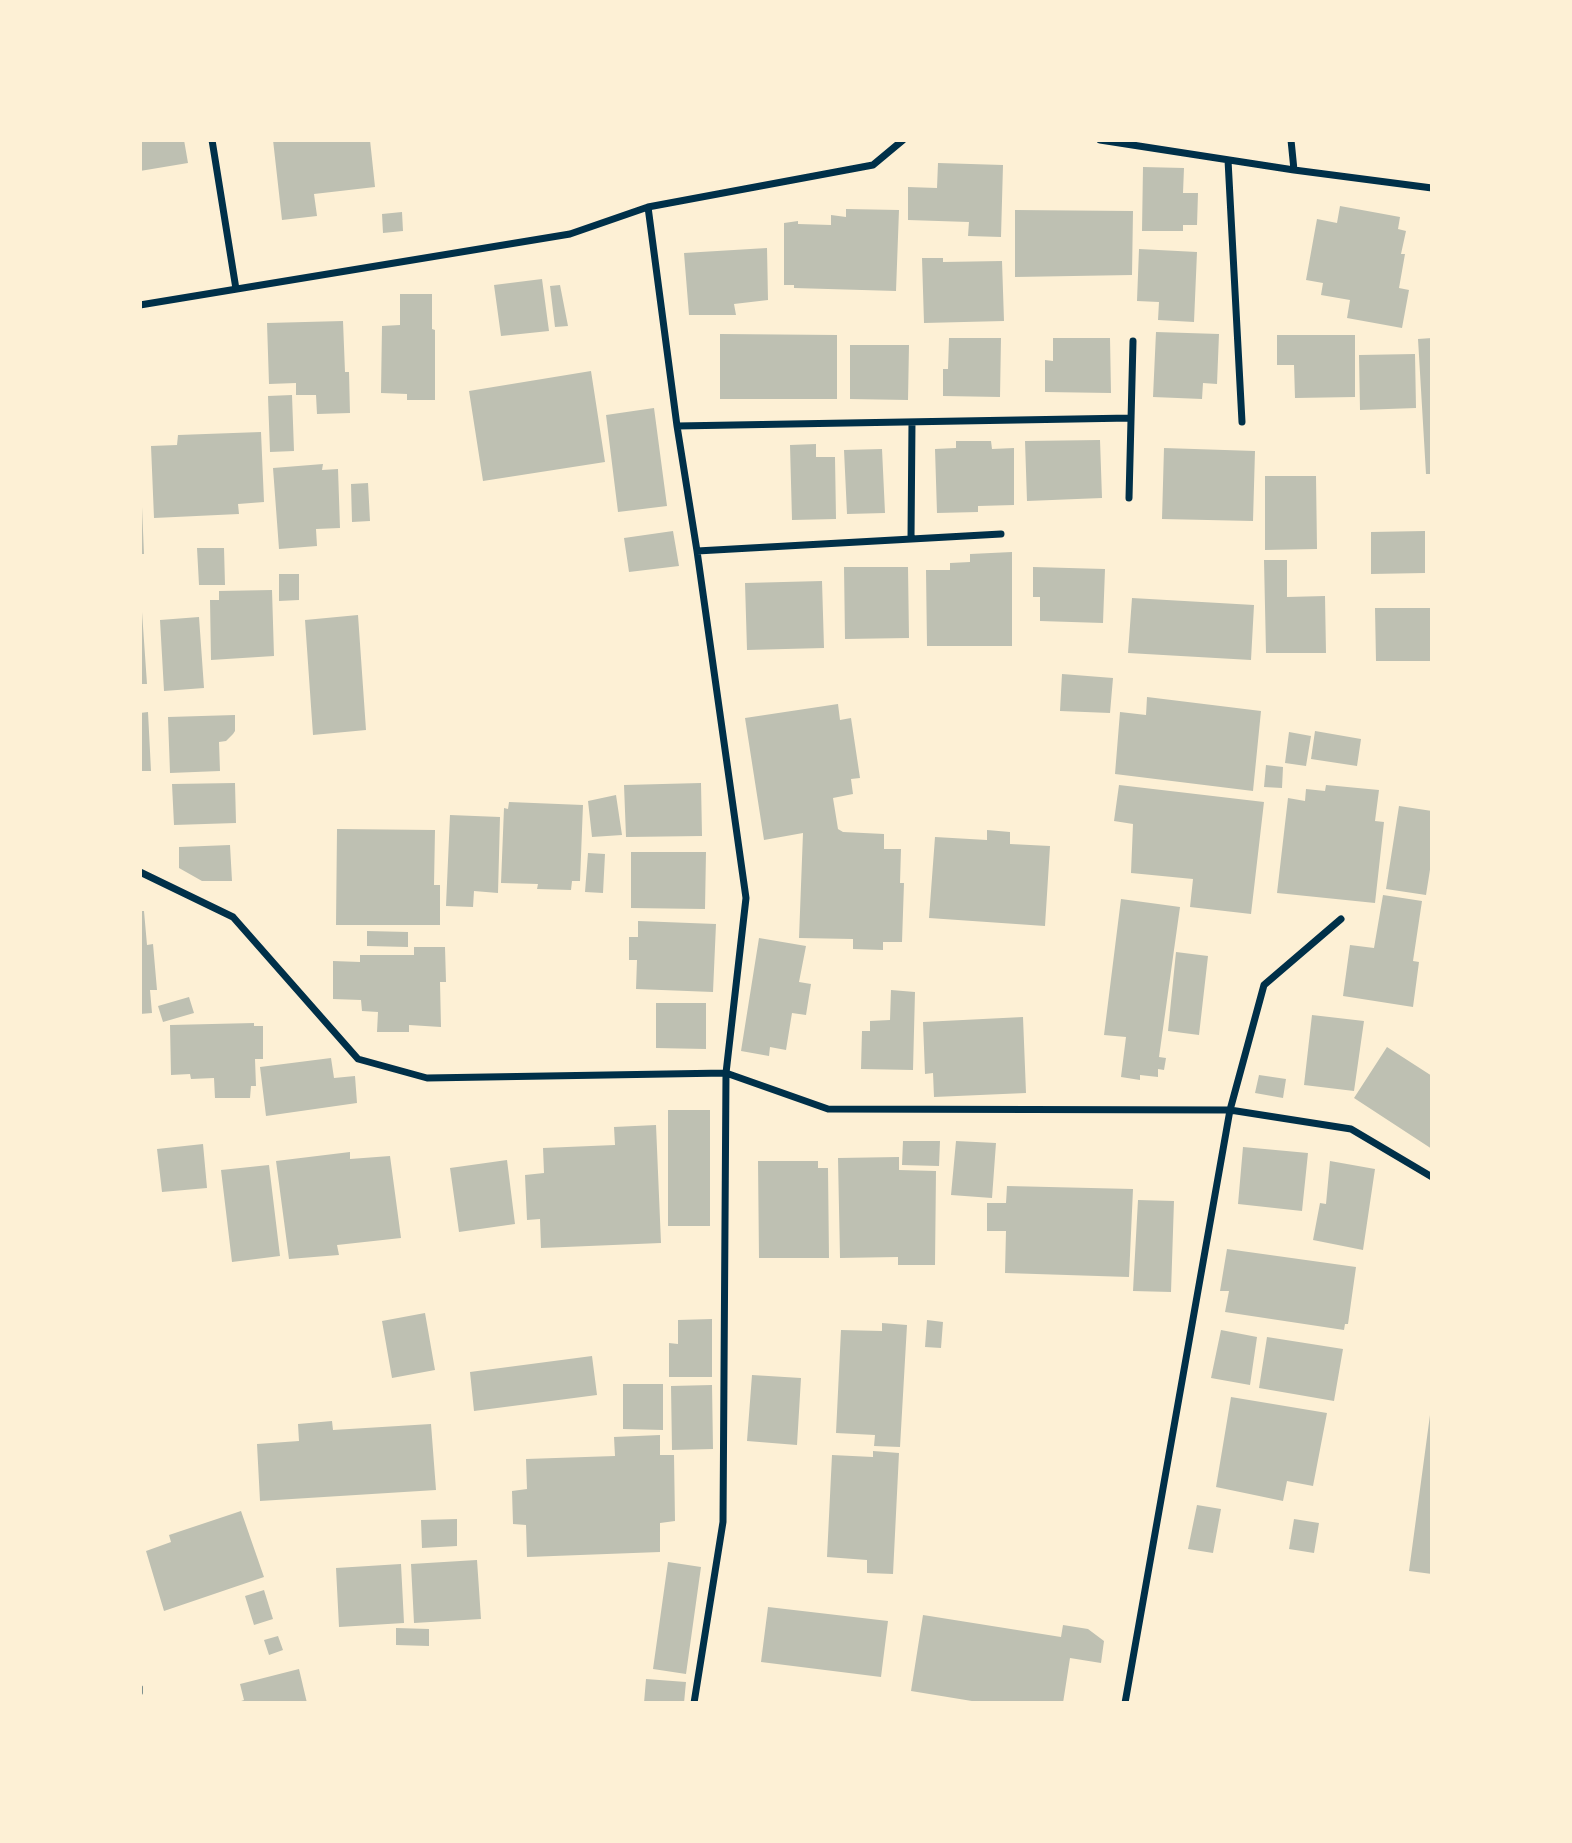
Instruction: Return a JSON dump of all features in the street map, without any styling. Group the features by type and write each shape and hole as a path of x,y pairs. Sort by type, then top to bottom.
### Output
{"street":[{"path":"212,140 236,289"},
{"path":"140,304 570,234 648,207 873,165 903,140"},
{"path":"1100,140 1432,188"},
{"path":"1291,140 1294,170"},
{"path":"1228,160 1242,422"},
{"path":"648,207 746,898 726,1073 723,1522 694,1703"},
{"path":"1129,498 1133,341"},
{"path":"677,426 1131,418"},
{"path":"911,538 912,422"},
{"path":"697,551 1000,534"},
{"path":"140,872 233,917 358,1059 427,1078 726,1073 828,1110 1230,1110 1351,1129 1432,1177"},
{"path":"1125,1703 1230,1110 1264,985 1341,919"}],"lane":[{"path":"140,1687 140,1693"}],"building":[{"path":"140,140 184,140 188,163 140,171"},
{"path":"273,140 370,140 375,187 314,194 317,216 282,220"},
{"path":"938,163 1003,165 1001,237 968,236 969,222 908,220 908,187 937,188"},
{"path":"1143,167 1184,168 1183,193 1198,193 1197,225 1183,225 1183,231 1142,231"},
{"path":"1340,206 1400,217 1398,229 1406,231 1401,254 1405,254 1399,288 1409,290 1402,328 1347,318 1350,300 1321,295 1323,283 1306,280 1317,219 1337,223"},
{"path":"846,209 899,210 896,291 794,288 794,285 784,285 784,223 798,221 798,224 831,225 831,215 846,217"},
{"path":"1015,210 1133,211 1132,275 1015,277"},
{"path":"402,212 403,231 383,233 382,214"},
{"path":"767,248 768,300 734,304 736,315 689,315 684,253"},
{"path":"1139,249 1197,252 1194,322 1158,320 1159,302 1137,301"},
{"path":"922,258 943,258 943,262 1002,261 1004,321 924,323"},
{"path":"542,279 549,331 501,336 494,285"},
{"path":"560,285 568,326 555,327 550,286"},
{"path":"400,294 432,294 435,400 407,400 407,394 381,393 382,326 400,325"},
{"path":"343,321 345,372 349,372 350,413 317,414 316,395 296,395 296,383 269,384 267,323"},
{"path":"1156,332 1219,334 1217,384 1203,383 1202,399 1153,397"},
{"path":"720,334 837,335 837,399 720,399"},
{"path":"1277,335 1355,335 1355,397 1295,398 1294,365 1277,365"},
{"path":"949,338 1001,338 1000,397 943,396 943,369 948,369"},
{"path":"1053,338 1110,338 1111,393 1045,392 1045,360 1053,361"},
{"path":"1432,338 1432,474 1426,474 1418,339"},
{"path":"850,345 909,345 908,400 850,399"},
{"path":"1415,354 1416,408 1360,410 1359,355"},
{"path":"591,371 605,462 483,481 469,391"},
{"path":"292,395 294,451 270,452 268,396"},
{"path":"654,408 667,506 618,512 606,415"},
{"path":"261,432 264,502 238,504 239,514 154,518 151,446 177,445 178,435"},
{"path":"1100,440 1102,498 1027,501 1025,441"},
{"path":"956,441 991,441 992,449 1014,448 1014,505 978,506 978,512 937,513 935,449 956,448"},
{"path":"816,444 816,457 835,457 836,519 792,520 790,445"},
{"path":"1164,448 1255,451 1253,521 1162,519"},
{"path":"882,449 885,513 847,514 844,450"},
{"path":"323,464 322,470 338,469 340,528 316,529 317,546 279,549 273,468"},
{"path":"1265,476 1316,476 1317,549 1265,550"},
{"path":"368,483 370,521 352,522 351,484"},
{"path":"142,507 144,554 140,554"},
{"path":"673,531 679,566 629,572 624,538"},
{"path":"1425,531 1425,573 1371,574 1371,532"},
{"path":"197,548 224,548 225,585 199,585"},
{"path":"1012,552 1012,646 927,646 926,570 950,570 950,563 970,562 970,554"},
{"path":"1264,560 1287,560 1287,597 1325,596 1326,653 1266,653"},
{"path":"844,567 908,567 909,638 845,639"},
{"path":"1033,567 1105,569 1103,623 1040,621 1040,597 1033,597"},
{"path":"279,574 299,574 299,600 279,601"},
{"path":"822,581 824,648 747,650 745,583"},
{"path":"272,590 274,656 211,660 210,600 219,600 219,591"},
{"path":"1132,598 1254,605 1251,660 1128,653"},
{"path":"1375,608 1432,608 1432,661 1376,661"},
{"path":"142,612 147,684 140,684"},
{"path":"358,615 366,730 313,735 305,620"},
{"path":"199,617 204,688 164,691 160,620"},
{"path":"1062,674 1113,678 1110,713 1060,711"},
{"path":"1147,697 1261,711 1253,791 1115,774 1120,712 1146,715"},
{"path":"838,704 840,720 851,718 860,778 851,779 853,794 833,798 838,829 843,832 884,834 884,849 901,849 900,883 904,883 902,942 883,942 883,950 853,949 853,939 799,938 803,833 764,840 745,718"},
{"path":"148,712 151,771 140,771 140,713"},
{"path":"235,715 235,731 226,741 219,742 220,771 170,773 168,717"},
{"path":"1315,731 1361,739 1357,766 1311,759"},
{"path":"1289,732 1311,736 1306,766 1285,763"},
{"path":"1266,765 1283,767 1282,788 1264,787"},
{"path":"235,783 236,823 174,825 172,784"},
{"path":"701,783 702,836 626,837 624,785"},
{"path":"1119,785 1264,802 1251,914 1190,907 1193,879 1131,873 1133,824 1114,821"},
{"path":"1326,785 1379,790 1375,821 1384,822 1375,903 1277,893 1288,798 1305,801 1306,789 1325,791"},
{"path":"616,795 622,835 592,837 588,801"},
{"path":"509,802 583,805 580,881 572,881 571,890 537,889 538,884 501,883 504,808 508,809"},
{"path":"1399,806 1432,811 1432,857 1426,895 1386,889"},
{"path":"450,815 500,817 498,893 474,891 473,907 446,906"},
{"path":"337,829 435,830 434,885 440,885 440,925 336,925"},
{"path":"987,830 1010,832 1010,844 1050,846 1045,926 929,918 935,837 987,840"},
{"path":"230,845 232,881 202,881 179,868 179,847"},
{"path":"631,852 706,852 705,909 631,908"},
{"path":"588,853 605,854 603,893 585,892"},
{"path":"1383,895 1422,901 1413,961 1419,962 1413,1007 1343,996 1350,945 1374,948"},
{"path":"1121,899 1180,907 1159,1057 1166,1058 1164,1070 1158,1069 1158,1077 1140,1075 1140,1080 1121,1077 1126,1037 1104,1035"},
{"path":"140,911 144,911 147,945 153,944 157,990 150,990 152,1013 140,1014"},
{"path":"638,921 716,924 713,992 636,989 637,960 629,960 629,937 638,937"},
{"path":"367,931 408,932 408,947 367,946"},
{"path":"759,938 806,946 799,982 811,984 806,1015 792,1013 786,1050 770,1047 769,1056 741,1051"},
{"path":"414,947 445,947 446,982 440,982 441,1027 409,1025 409,1032 377,1032 378,1012 362,1011 361,1000 333,999 333,961 360,962 360,955 414,955"},
{"path":"1176,952 1208,956 1199,1035 1168,1031"},
{"path":"891,990 915,992 913,1070 861,1069 862,1031 870,1031 870,1021 890,1020"},
{"path":"189,997 194,1013 163,1022 158,1006"},
{"path":"656,1003 706,1003 706,1049 656,1048"},
{"path":"1312,1015 1364,1021 1354,1091 1304,1085"},
{"path":"1023,1017 1026,1093 934,1097 933,1073 925,1074 923,1022"},
{"path":"254,1023 254,1026 263,1026 263,1059 255,1059 256,1086 251,1086 250,1098 215,1098 214,1078 191,1079 190,1074 171,1075 170,1025"},
{"path":"1387,1047 1432,1076 1432,1149 1354,1098"},
{"path":"331,1058 334,1078 355,1076 357,1103 266,1116 260,1067"},
{"path":"1259,1075 1286,1079 1283,1098 1255,1093"},
{"path":"668,1110 710,1110 710,1226 668,1226"},
{"path":"656,1125 661,1243 541,1248 540,1219 527,1220 525,1175 544,1173 543,1148 615,1145 614,1127"},
{"path":"903,1141 940,1141 939,1166 902,1165"},
{"path":"956,1141 996,1143 992,1198 951,1195"},
{"path":"203,1144 207,1188 162,1192 157,1149"},
{"path":"1243,1147 1308,1153 1302,1211 1238,1204"},
{"path":"350,1152 350,1159 390,1156 401,1238 337,1245 339,1255 289,1259 276,1161"},
{"path":"899,1157 899,1170 936,1171 935,1265 898,1265 898,1257 840,1258 838,1158"},
{"path":"507,1160 515,1224 459,1232 450,1168"},
{"path":"758,1161 818,1161 818,1168 828,1168 829,1258 759,1258"},
{"path":"1330,1161 1375,1169 1363,1250 1313,1240 1320,1203 1326,1204"},
{"path":"269,1165 280,1256 232,1262 221,1170"},
{"path":"1007,1186 1133,1189 1129,1277 1005,1273 1006,1231 987,1231 987,1203 1006,1203"},
{"path":"1138,1200 1174,1201 1171,1292 1133,1291"},
{"path":"1227,1249 1356,1267 1348,1324 1345,1324 1344,1330 1225,1312 1229,1291 1220,1291"},
{"path":"425,1313 435,1370 392,1378 382,1321"},
{"path":"712,1319 712,1377 669,1377 669,1343 678,1344 678,1320"},
{"path":"927,1320 943,1322 941,1348 925,1347"},
{"path":"882,1323 907,1325 900,1447 874,1446 875,1435 836,1433 841,1330 882,1331"},
{"path":"1221,1330 1257,1337 1250,1385 1211,1378"},
{"path":"1267,1337 1343,1349 1334,1401 1259,1388"},
{"path":"592,1356 597,1395 474,1411 470,1372"},
{"path":"752,1375 801,1378 797,1445 747,1441"},
{"path":"623,1384 663,1384 663,1430 623,1429"},
{"path":"712,1385 713,1449 672,1450 671,1386"},
{"path":"1231,1397 1327,1413 1313,1486 1287,1481 1283,1501 1216,1487"},
{"path":"1432,1415 1432,1574 1409,1571"},
{"path":"332,1421 333,1430 431,1424 436,1490 260,1501 257,1444 299,1441 298,1424"},
{"path":"660,1435 660,1455 674,1455 675,1521 660,1523 660,1552 527,1557 526,1525 513,1524 512,1491 527,1489 526,1459 615,1456 614,1437"},
{"path":"873,1451 899,1453 893,1574 867,1573 867,1560 827,1557 832,1455 873,1457"},
{"path":"1197,1505 1221,1509 1213,1553 1188,1549"},
{"path":"241,1511 264,1577 164,1611 146,1551 171,1542 169,1535"},
{"path":"457,1519 457,1546 422,1548 421,1520"},
{"path":"1294,1519 1319,1523 1314,1553 1289,1549"},
{"path":"477,1560 481,1619 414,1623 411,1564"},
{"path":"668,1562 701,1567 686,1674 653,1669"},
{"path":"401,1564 404,1623 339,1627 336,1568"},
{"path":"264,1590 273,1619 254,1625 245,1596"},
{"path":"768,1607 888,1621 881,1677 761,1662"},
{"path":"923,1615 1061,1637 1063,1625 1088,1629 1104,1641 1101,1663 1070,1658 1063,1703 984,1703 911,1691"},
{"path":"396,1628 429,1629 429,1646 396,1645"},
{"path":"278,1636 283,1650 269,1655 264,1640"},
{"path":"299,1669 307,1703 235,1703 244,1700 240,1684"},
{"path":"646,1679 686,1682 684,1703 644,1703"}]}
